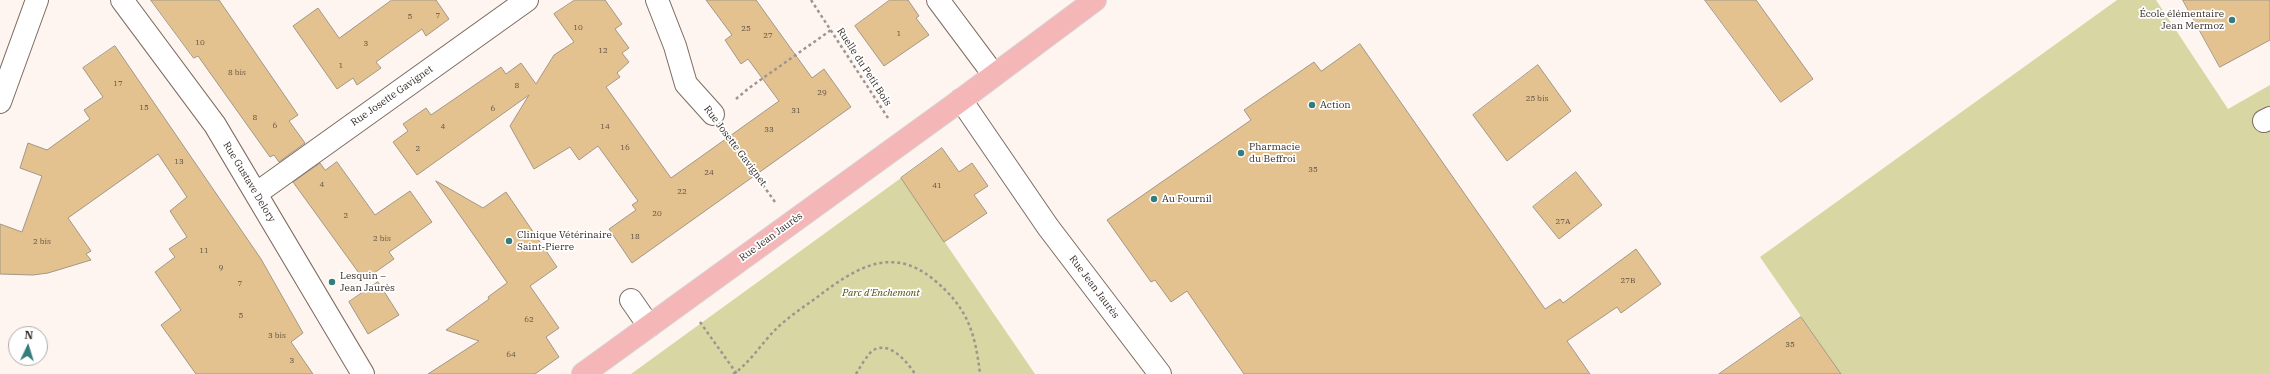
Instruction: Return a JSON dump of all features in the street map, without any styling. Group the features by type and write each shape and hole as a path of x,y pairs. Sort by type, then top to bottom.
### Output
{"main road":[{"name":"Rue Jean Jaurès","path":"583,374 782,228 961,100 1095,0"}],"street":[{"path":"0,102 37,0"},
{"name":"Rue Gustave Delory","path":"122,0 197,99 256,193 363,374"},
{"name":"Rue Josette Gavignet","path":"256,193 527,0"},
{"name":"Rue Josette Gavignet","path":"657,0 675,46 686,84 714,116"},
{"path":"938,0 994,75"},
{"name":"Rue Jean Jaurès","path":"961,100 1048,227 1160,374"},
{"path":"631,300 649,326"}],"path":[{"name":"Ruelle du Petit Bois","path":"811,0 890,121 909,137"},
{"path":"714,116 748,88 831,30"},
{"name":"Rue Josette Gavignet","path":"714,116 774,197 782,228"},
{"path":"684,300 736,373 776,328 853,272 874,264 890,262 917,268 954,298 971,330 980,374"},
{"path":"856,374 871,352 882,348 897,353 915,374"}],"green space":[{"path":"2117,0 2156,0 2228,109 2270,85 2270,374 1841,374 1760,257"},
{"name":"Parc d'Enchemont","path":"901,178 1035,374 631,374"}],"building":[{"path":"151,0 219,0 298,115 289,121 305,143 279,162 274,155 270,157 198,56 194,58"},
{"path":"392,0 436,0 449,19 426,36 422,29 376,62 381,68 357,85 353,78 337,89 293,26 318,8 339,38"},
{"path":"575,0 605,0 622,24 615,29 629,48 622,53 629,62 617,73 620,77 606,87 671,178 779,101 748,59 741,64 725,40 732,35 706,0 756,0 812,78 824,69 851,107 632,263 609,229 636,210 632,205 638,201 598,146 579,160 570,147 534,169 510,126 529,95 417,175 393,142 408,131 403,124 426,108 431,115 501,67 506,74 521,63 536,84 554,55 574,42 554,14"},
{"path":"890,0 908,0 919,16 916,18 929,35 884,66 855,26"},
{"path":"1705,0 1756,0 1813,79 1781,102"},
{"name":"École élémentaire Jean Mermoz","path":"2183,0 2270,0 2270,40 2220,67"},
{"path":"1360,44 1545,309 1560,299 1563,303 1636,249 1661,284 1621,313 1617,307 1567,341 1590,374 1244,374 1187,291 1171,302 1155,280 1151,282 1107,220 1251,120 1244,110 1314,62 1321,71"},
{"path":"115,46 261,259 303,333 291,342 313,374 196,374 161,325 181,310 155,272 175,257 169,249 187,237 170,211 187,197 158,154 68,218 91,251 86,254 91,260 48,273 33,275 0,274 0,224 22,232 42,176 20,168 28,143 47,150 90,119 84,110 103,97 83,68"},
{"path":"1538,65 1571,111 1507,161 1473,115"},
{"path":"942,148 959,172 972,163 988,186 974,195 987,213 944,242 901,178"},
{"path":"337,162 375,215 410,191 432,222 389,252 394,259 364,280 293,182 320,163 325,170"},
{"path":"1576,172 1602,205 1559,239 1533,207"},
{"path":"436,181 483,208 506,192 557,267 530,286 559,328 546,337 559,357 535,374 428,374 479,341 446,330 489,299 488,297 507,283"},
{"path":"378,282 399,315 368,334 349,302"},
{"path":"1801,317 1841,374 1719,374"}],"place":[{"name":"École élémentaire Jean Mermoz","path":"2232,20"},
{"name":"Action","path":"1312,105"},
{"name":"Pharmacie du Beffroi","path":"1241,153"},
{"name":"Au Fournil","path":"1154,199"},
{"name":"Clinique Vétérinaire Saint-Pierre","path":"509,241"},
{"name":"Lesquin – Jean Jaurès","path":"332,282"}]}
